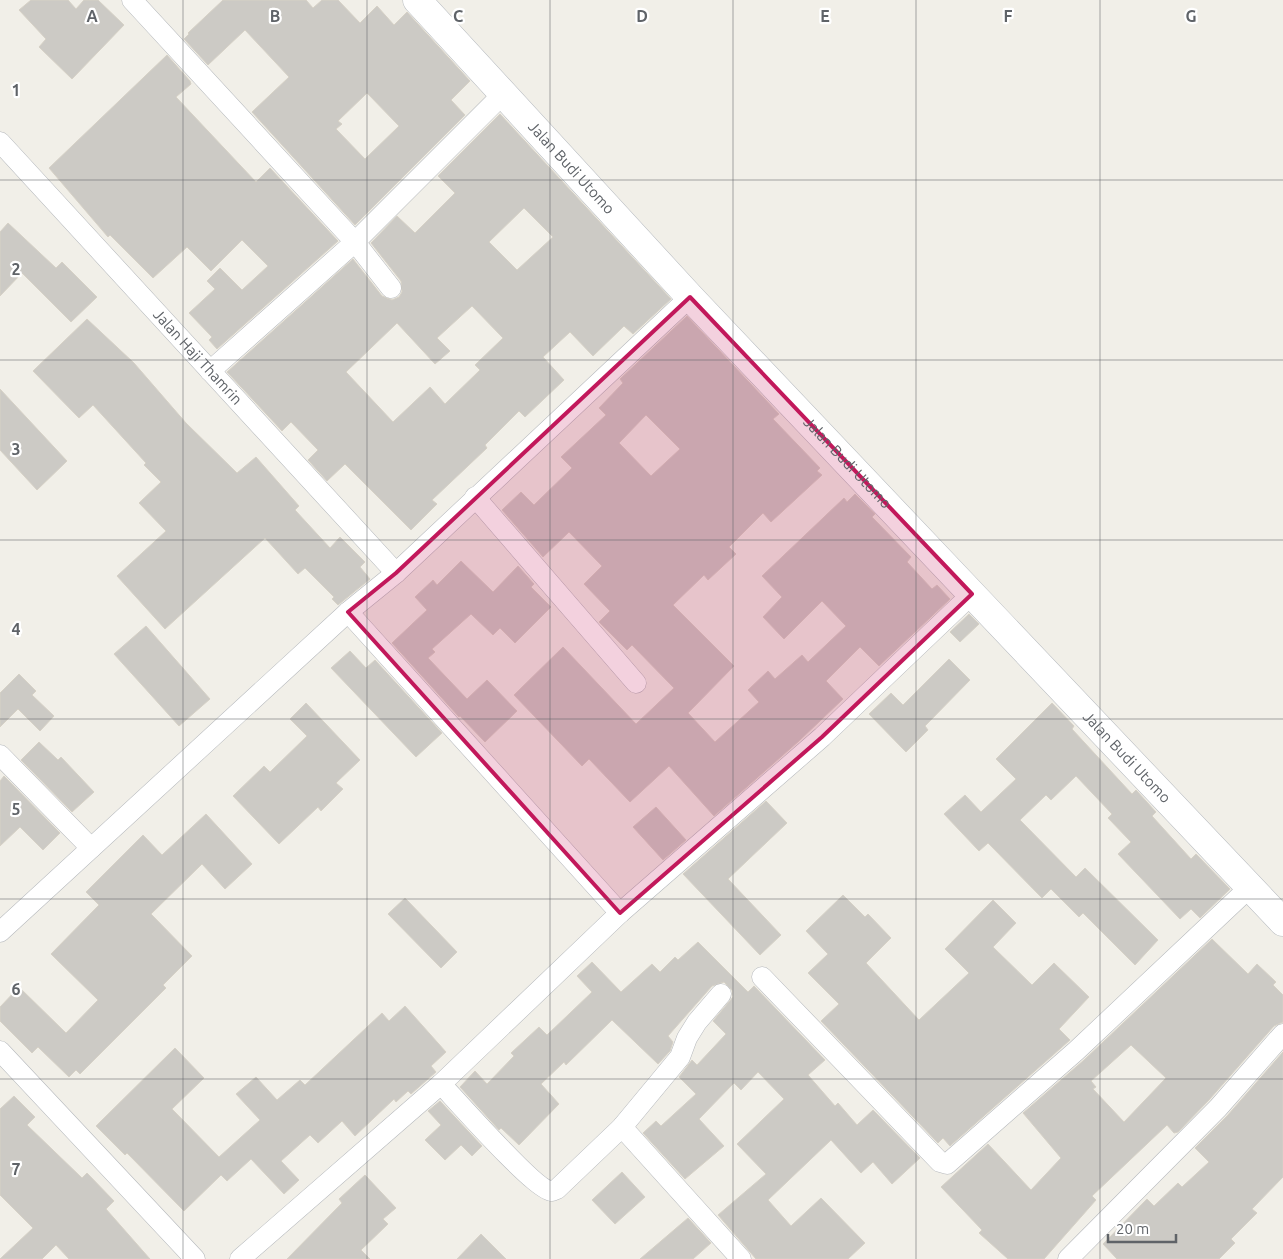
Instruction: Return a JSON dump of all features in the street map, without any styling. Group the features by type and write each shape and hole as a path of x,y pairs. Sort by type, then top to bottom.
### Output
{"street":[{"path":"132,0 355,242 391,288"},
{"name":"Jalan Budi Utomo","path":"417,0 690,297 1283,922"},
{"path":"210,371 355,242 503,94"},
{"name":"Jalan Haji Thamrin","path":"0,142 396,573"},
{"path":"0,932 348,612 396,573 690,297"},
{"path":"475,497 636,683"},
{"path":"240,1259 441,1084 620,912 822,737 972,594"},
{"path":"348,612 620,912"},
{"path":"0,756 91,848"},
{"path":"762,977 940,1162 947,1164 1076,1051 1250,887"},
{"path":"441,1084 525,1172 547,1191 557,1189 622,1127 680,1057 687,1038 697,1022 721,994"},
{"path":"1068,1259 1218,1108 1283,1034"},
{"path":"0,1051 195,1259"},
{"path":"622,1127 741,1259"}],"highlighted area":[{"path":"690,297 972,594 822,737 620,913 348,612 396,573"}],"building":[{"path":"31,0 68,0 76,9 84,0 98,0 124,25 72,79 39,47 46,39 19,10"},
{"path":"223,0 306,0 313,8 322,0 338,0 360,23 377,6 394,25 407,12 470,81 451,100 465,115 355,225 252,112 289,77 245,30 208,65 184,39","holes":["367,93 399,126 365,159 336,129 342,124 338,121"]},
{"path":"167,55 191,84 176,97 256,182 270,168 338,241 217,349 209,340 212,337 189,313 215,289 207,281 220,268 242,290 268,266 242,240 211,271 187,247 153,278 110,235 108,237 49,168"},
{"path":"500,114 671,299 633,334 624,326 593,356 570,332 543,357 564,380 525,417 519,411 485,445 487,448 432,500 437,504 411,530 345,464 327,481 308,460 318,450 291,422 282,431 227,372 353,259 382,296 392,300 399,297 402,292 401,281 371,243 397,216 415,233 455,193 438,176","holes":["524,208 553,237 517,270 489,242","472,306 503,338 475,365 480,370 445,404 430,387 393,422 346,372 397,323 435,364 450,351 437,338"]},
{"path":"8,223 56,268 62,262 97,297 71,322 22,273 0,296 0,232"},
{"path":"687,316 779,414 773,419 820,468 817,471 822,475 771,522 763,513 729,547 736,554 708,580 704,575 673,605 734,666 688,713 715,742 759,702 748,690 768,671 775,679 802,655 808,662 846,626 822,601 784,639 763,617 782,597 762,576 844,498 847,502 855,494 875,514 872,517 911,557 907,562 932,589 937,585 950,599 879,666 860,647 826,681 843,699 799,741 714,816 669,766 630,802 589,759 582,766 514,695 563,647 636,724 674,688 632,645 627,650 599,622 610,611 584,584 602,566 569,532 543,557 502,510 521,492 534,505 572,468 561,457 606,415 599,408 623,383 620,379","holes":["646,415 680,449 651,476 619,443"]},
{"path":"87,319 134,363 186,423 237,473 256,457 299,506 295,510 330,548 340,537 365,562 360,567 370,579 338,605 332,599 334,597 305,568 298,574 265,538 165,629 117,576 166,531 139,503 161,482 93,405 79,418 33,371"},
{"path":"0,389 67,461 37,490 0,450"},
{"path":"461,561 493,592 518,566 534,584 531,587 551,607 515,643 500,628 493,635 471,614 432,649 435,652 428,658 467,699 487,680 517,711 485,742 459,717 392,643 427,610 415,597 433,580 437,585"},
{"path":"969,614 979,624 960,642 950,632"},
{"path":"146,626 210,699 179,726 114,654"},
{"path":"350,651 366,668 375,660 442,733 416,757 331,668"},
{"path":"949,659 970,680 925,726 928,730 906,752 869,714 891,693 903,705"},
{"path":"19,674 36,691 32,695 54,716 40,731 18,709 0,727 0,693"},
{"path":"306,703 360,760 336,783 343,789 321,811 318,807 279,844 233,796 264,766 270,772 307,736 290,719"},
{"path":"1052,703 1074,726 1072,729 1132,794 1136,790 1156,812 1152,816 1191,859 1196,854 1230,889 1200,918 1191,909 1180,919 1118,854 1131,842 1108,818 1112,814 1076,776 1051,800 1046,795 1020,820 1076,877 1085,868 1158,940 1135,965 1083,913 1079,917 1051,889 1042,898 988,843 979,851 944,814 965,795 981,812 1016,779 996,759"},
{"path":"39,742 58,760 61,757 94,792 72,812 21,760"},
{"path":"4,776 60,833 43,850 20,827 0,846 0,781"},
{"path":"766,801 787,823 728,879 781,935 760,955 683,874"},
{"path":"656,807 686,840 663,860 633,827"},
{"path":"206,814 252,864 225,889 202,864 151,914 192,956 163,985 166,988 80,1074 76,1070 69,1077 38,1047 32,1053 0,1021 0,1007 19,987 66,1033 98,1000 51,954 99,905 86,892 143,835 162,855"},
{"path":"843,895 865,917 868,914 891,938 866,963 919,1020 969,973 945,949 993,900 1016,923 993,947 1032,985 1054,963 1089,997 1059,1029 1070,1040 950,1146 943,1138 938,1143 821,1021 839,1004 808,973 828,954 806,931"},
{"path":"405,898 457,952 441,968 388,914"},
{"path":"1212,939 1248,974 1257,964 1276,982 1273,985 1283,995 1283,1022 1274,1026 1178,1132 1174,1133 1167,1125 1092,1196 1096,1200 1044,1259 1008,1259 979,1233 982,1230 941,1187 988,1144 1031,1190 1061,1158 1023,1113 1084,1060","holes":["1131,1045 1166,1078 1124,1122 1093,1089 1096,1087 1091,1081"]},
{"path":"698,942 748,992 754,986 825,1060 808,1075 835,1106 838,1103 857,1125 873,1110 920,1158 892,1184 873,1162 861,1173 831,1140 768,1200 791,1226 821,1198 865,1243 848,1259 756,1259 718,1215 766,1174 737,1144 784,1099 758,1072 741,1090 734,1083 699,1119 724,1146 685,1179 643,1133 656,1121 661,1126 696,1094 679,1077 692,1060 697,1065 726,1034 713,1021 733,997 732,990 724,982 712,986 668,1036 673,1042 670,1051 658,1064 612,1020 566,1065 564,1062 541,1084 559,1104 519,1145 501,1128 499,1130 460,1087 475,1071 487,1084 514,1056 511,1053 539,1027 547,1035 592,992 577,976 592,962 621,992 652,964 660,972 675,957 678,960"},
{"path":"405,1006 446,1052 431,1066 436,1072 411,1094 408,1091 396,1102 394,1099 355,1136 342,1121 318,1143 310,1135 281,1161 299,1180 284,1194 251,1159 227,1181 221,1175 184,1211 127,1153 125,1155 96,1126 175,1048 204,1078 172,1109 219,1157 260,1120 236,1094 256,1077 277,1100 300,1080 305,1085 382,1013 389,1021"},
{"path":"1283,1052 1283,1177 1252,1209 1257,1213 1231,1239 1235,1243 1219,1259 1117,1259 1103,1244 1147,1199 1154,1206 1178,1183 1182,1187 1209,1162 1195,1148 1227,1116"},
{"path":"14,1096 35,1117 27,1125 82,1178 87,1173 114,1201 106,1209 150,1259 69,1259 56,1245 42,1259 0,1259 33,1228 0,1195 0,1109"},
{"path":"440,1101 482,1146 472,1156 461,1145 445,1160 425,1140 441,1125 428,1111"},
{"path":"622,1172 645,1197 615,1224 592,1200"},
{"path":"365,1175 396,1208 383,1219 388,1224 361,1250 370,1259 287,1259 342,1203 339,1199"},
{"path":"688,1218 711,1243 693,1259 640,1259"},
{"path":"481,1234 506,1259 457,1259"}]}
